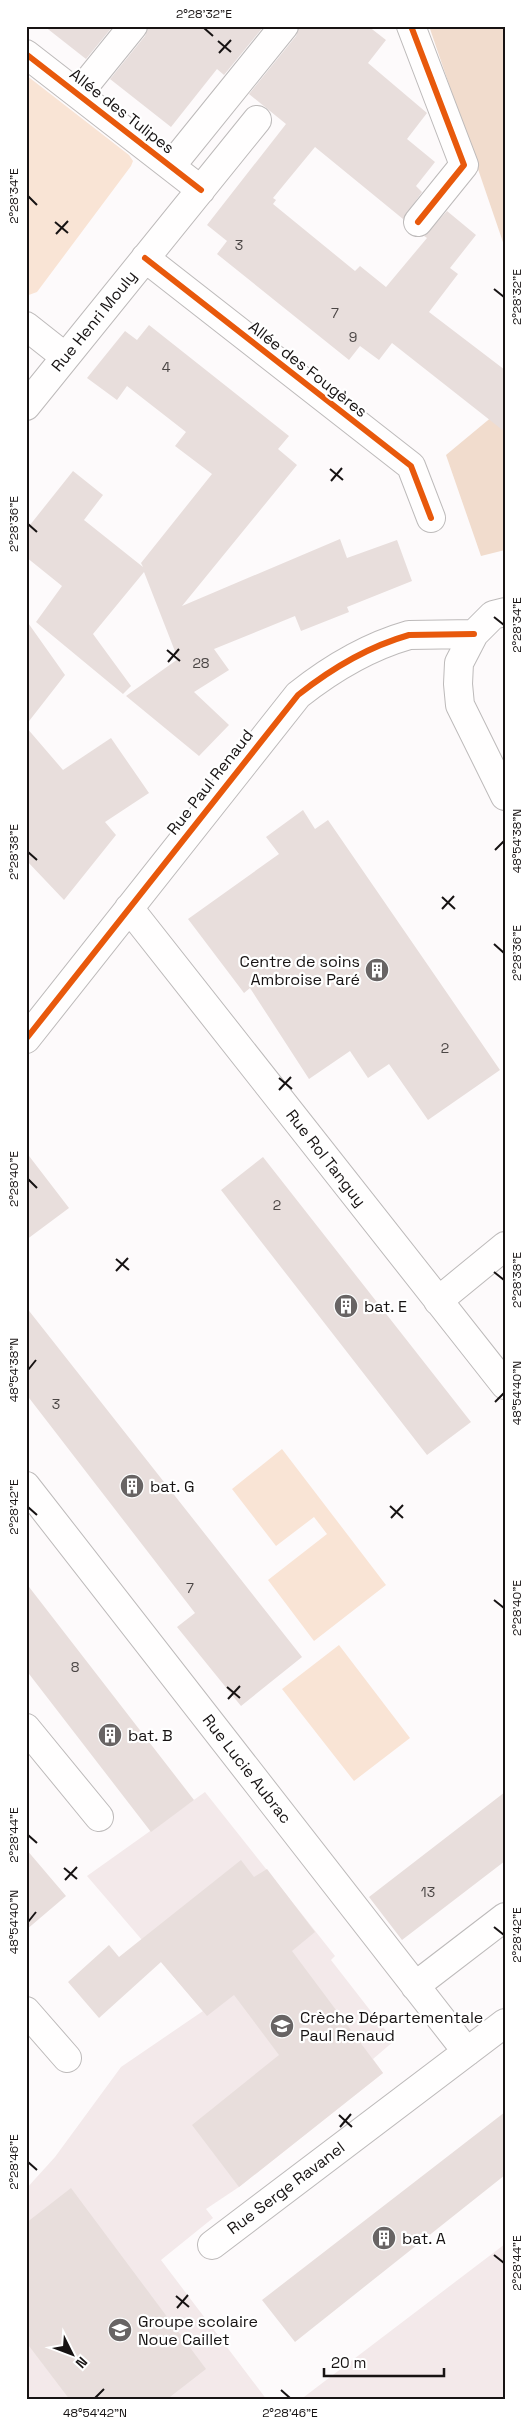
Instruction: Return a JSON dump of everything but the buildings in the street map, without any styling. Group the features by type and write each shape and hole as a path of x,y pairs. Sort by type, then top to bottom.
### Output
{"street":[{"path":"78,94 133,26"},
{"path":"171,166 284,26"},
{"path":"411,26 464,165 418,222"},
{"name":"Allée des Tulipes","path":"26,54 201,190"},
{"name":"Rue Henri Mouly","path":"26,406 64,356 257,120"},
{"name":"Allée des Fougères","path":"145,258 411,466 431,518"},
{"path":"26,326 64,356"},
{"path":"505,612 493,614 474,634 459,663 460,704 505,796"},
{"name":"Rue Paul Renaud","path":"26,1039 287,707 305,690 354,656 399,638 409,635 474,634"},
{"name":"Rue Rol Tanguy","path":"129,908 505,1385"},
{"path":"438,1301 505,1246"},
{"name":"Rue Lucie Aubrac","path":"26,1486 467,2052"},
{"path":"26,1728 99,1817"},
{"path":"415,1986 505,1917"},
{"path":"26,2011 67,2058"},
{"name":"Rue Serge Ravanel","path":"212,2245 505,2023"}],"shaded area":[{"path":"429,26 505,26 505,248"},
{"path":"26,75 129,155 133,161 37,292 26,296"},
{"path":"505,406 505,550 481,556 446,455"},
{"path":"282,1449 386,1585 314,1641 268,1580 327,1534 314,1517 276,1546 232,1489"},
{"path":"339,1645 410,1738 354,1781 282,1689"},
{"name":"Crèche Départementale Paul Renaud","path":"205,1792 335,1956 331,1960 394,2041 373,2059 383,2073 239,2187 206,2209 213,2218 161,2260 267,2400 26,2400 26,2189 55,2157 121,2067 203,2011 87,1876"},
{"path":"505,2244 505,2400 300,2400"}],"cycle path":[{"path":"411,26 464,165 418,222"},
{"path":"26,54 201,190"},
{"path":"145,258 411,466 431,518"},
{"path":"26,1039 298,695 350,659 394,640 409,635 474,634"}],"place":[{"name":"Centre de soins Ambroise Paré","path":"377,970"},
{"name":"bat. E","path":"346,1306"},
{"name":"bat. G","path":"132,1486"},
{"name":"bat. B","path":"110,1735"},
{"name":"Crèche Départementale Paul Renaud","path":"282,2026"},
{"name":"bat. A","path":"384,2238"},
{"name":"Groupe scolaire Noue Caillet","path":"120,2330"}]}
